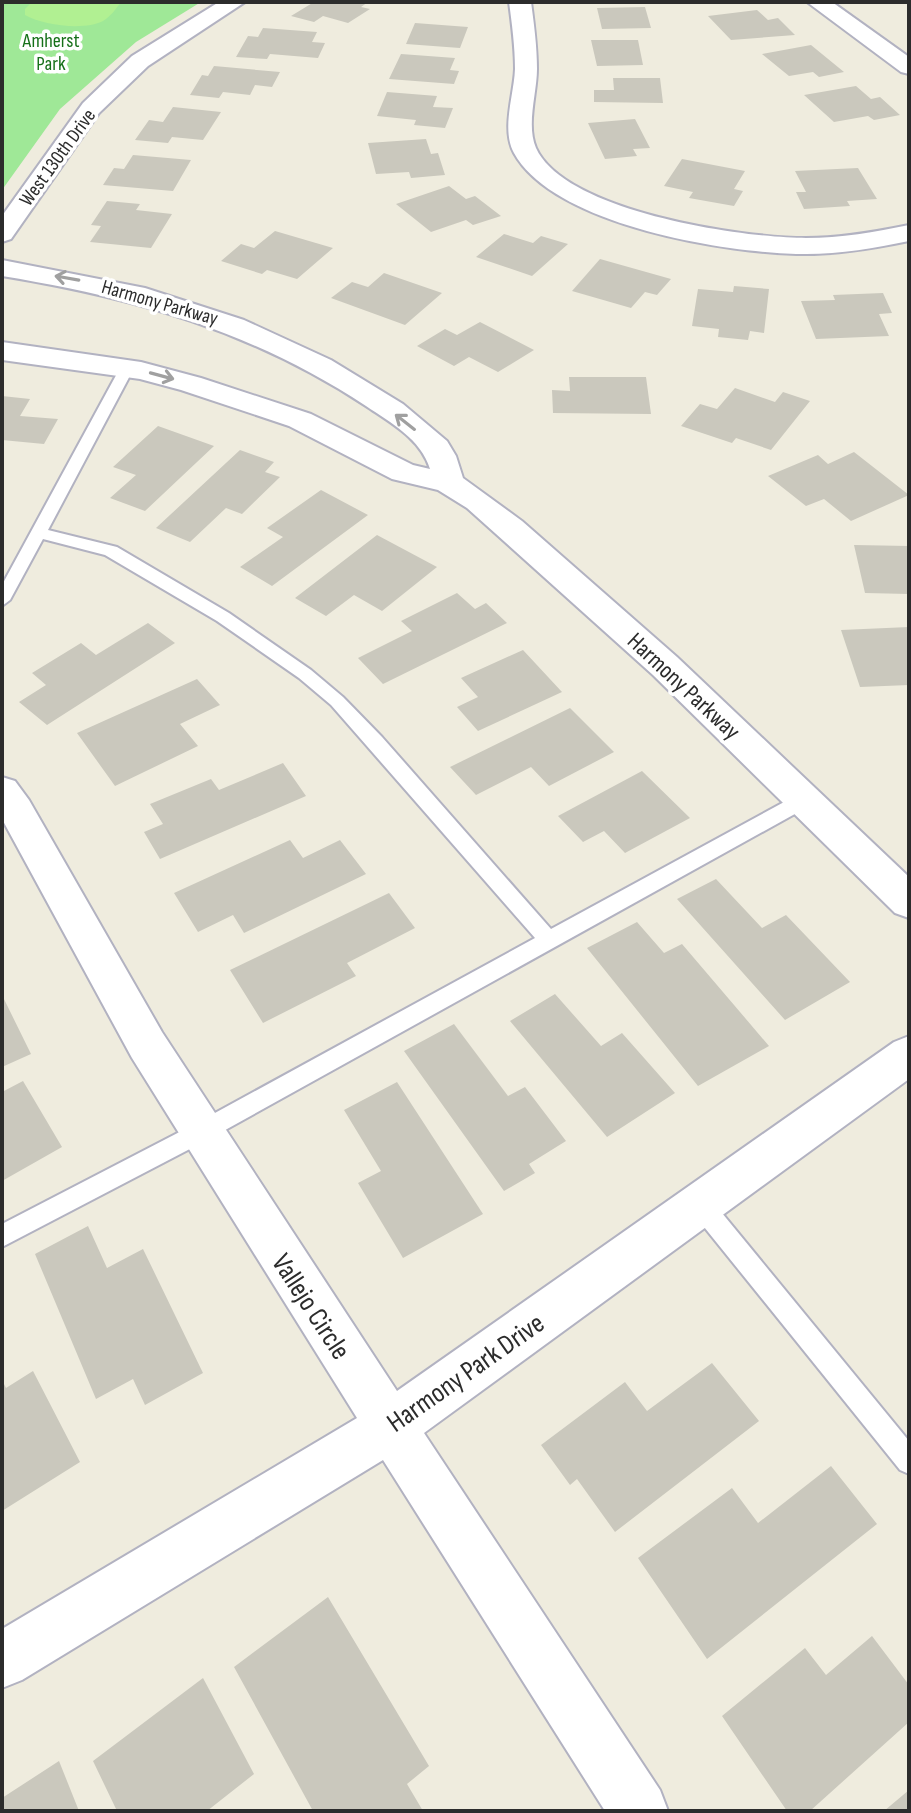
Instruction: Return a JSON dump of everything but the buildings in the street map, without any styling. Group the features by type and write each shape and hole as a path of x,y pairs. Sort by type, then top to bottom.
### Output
{"street":[{"name":"West 130th Drive","path":"2,234 91,108 140,61 234,2"},
{"path":"520,2 526,73 521,113 525,151 557,184 604,207 649,222 732,242 805,246 909,233"},
{"path":"818,2 909,67"},
{"name":"Harmony Parkway","path":"2,268 75,279 165,300 239,326 317,362 412,427 438,450 449,483"},
{"name":"Harmony Parkway","path":"2,351 127,368 245,400 300,420 403,472 449,483 478,501 511,528 665,666 909,902"},
{"name":"Vallejo Circle","path":"2,791 16,810 147,1045 626,1806"},
{"name":"Harmony Park Drive","path":"2,1660 389,1427 909,1055"}],"lane":[{"path":"2,600 41,533 127,368"},
{"path":"41,533 111,551 223,617 305,674 337,701 376,742 549,941"},
{"path":"2,1236 201,1132 804,800"},
{"path":"700,1204 909,1461"}],"green space":[{"name":"Amherst Park","path":"2,2 201,2 136,42 60,109 2,190"},
{"path":"32,2 121,2 103,21 74,26 52,24 25,15 25,9"}]}
